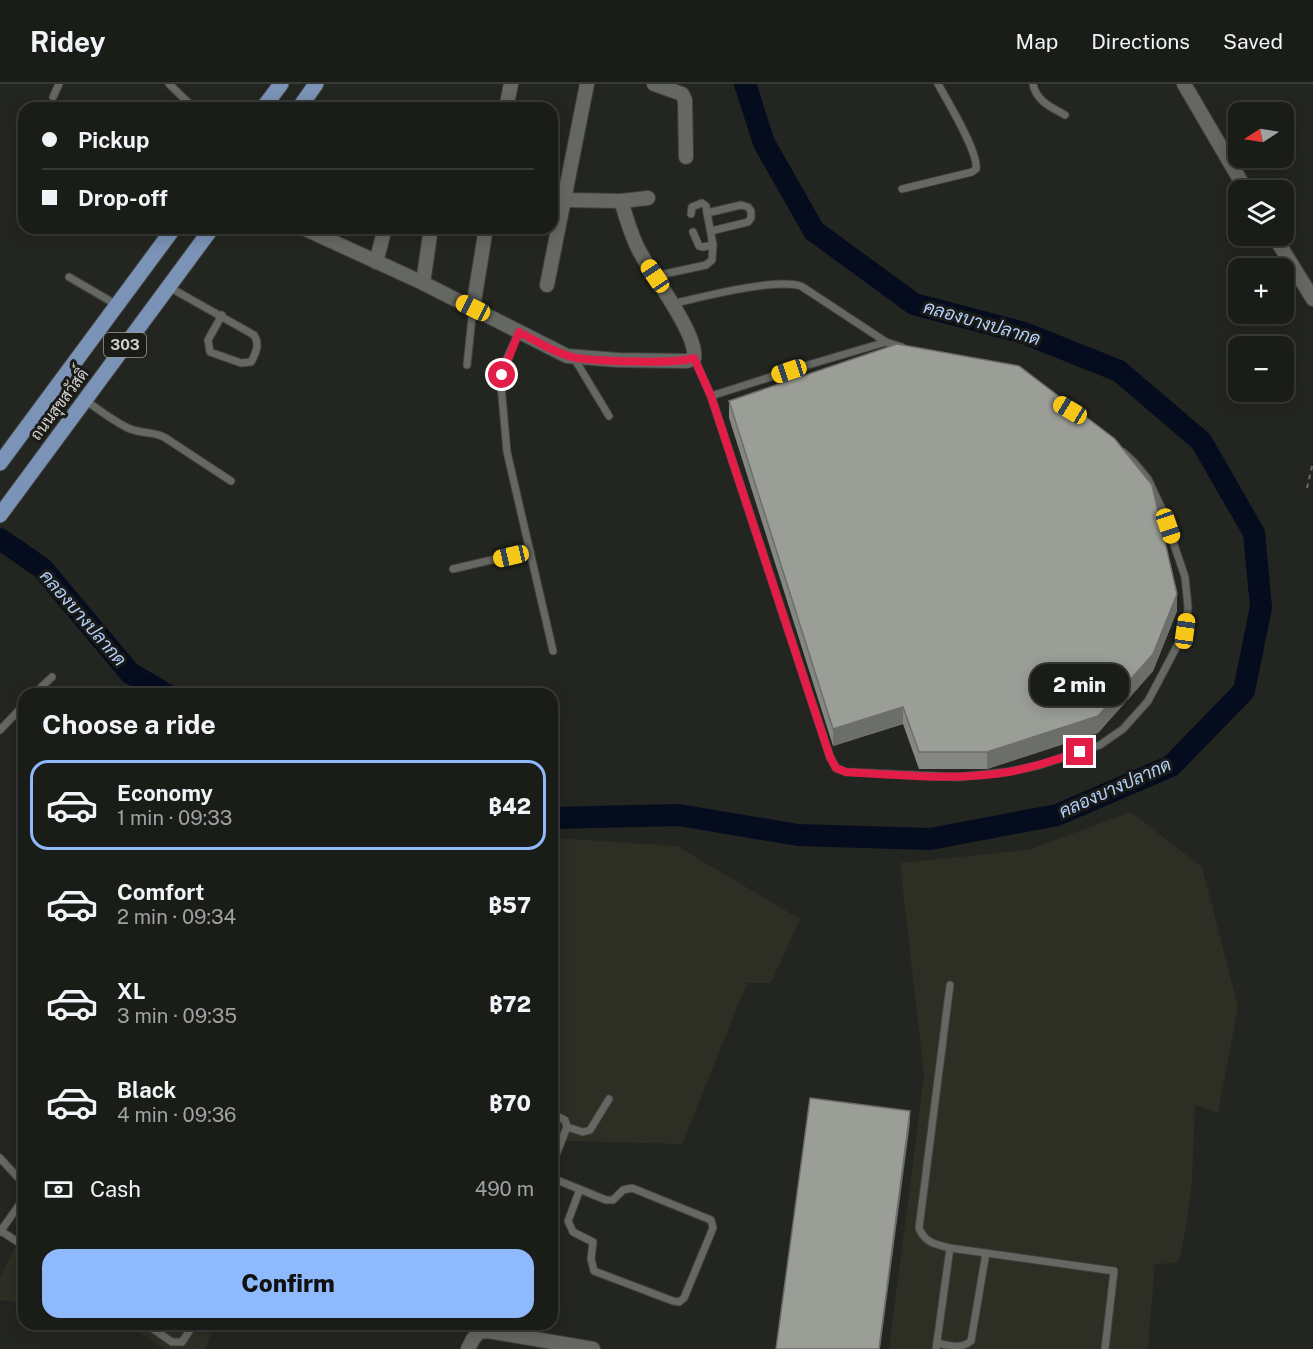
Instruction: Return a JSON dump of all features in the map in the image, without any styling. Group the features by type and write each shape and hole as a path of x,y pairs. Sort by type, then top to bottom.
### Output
{"main road":[{"path":"268,102 281,84"},
{"path":"303,102 316,84"},
{"name":"ถนนสุขสวัสดิ์","path":"0,463 170,234"},
{"name":"ถนนสุขสวัสดิ์","path":"0,515 208,234"}],"street":[{"path":"507,102 510,84"},
{"path":"558,230 587,84"},
{"path":"654,84 682,94 685,100 686,157"},
{"path":"1184,84 1240,180"},
{"path":"564,200 621,201 648,198"},
{"path":"316,234 574,358 687,361 694,358 695,352 691,341 632,236 621,201"},
{"path":"376,262 383,234"},
{"path":"423,284 430,234"},
{"path":"473,308 485,234"},
{"path":"547,285 557,234"},
{"path":"1280,246 1313,299"},
{"path":"468,1349 480,1330"},
{"path":"490,1330 566,1346 593,1349"}],"lane":[{"path":"53,97 58,84"},
{"path":"169,84 177,87 189,102"},
{"path":"902,189 972,172 976,169 977,164 965,135 938,84"},
{"path":"1033,84 1039,99 1065,115"},
{"path":"655,276 706,265 712,260 713,245 706,206 702,203 693,205 691,213"},
{"path":"707,213 741,205 748,207 751,211 751,218 748,222 711,231"},
{"path":"693,232 699,246 713,245"},
{"path":"69,277 117,305"},
{"path":"671,304 761,286 795,284 886,342 907,349"},
{"path":"169,286 222,315 254,335 257,340 251,362 241,363 210,352 208,340 222,315"},
{"path":"467,365 473,308"},
{"path":"519,332 504,365 501,385 507,452 553,651"},
{"path":"711,396 808,364 886,342"},
{"path":"574,358 609,416"},
{"path":"694,358 711,396 830,757 836,768 846,772 958,777 1007,772 1040,765 1100,745 1123,729 1148,701 1185,631 1188,607 1185,577 1162,508 1148,479 1117,446"},
{"path":"85,400 126,428 156,433 164,437 231,481"},
{"path":"453,569 530,551"},
{"path":"40,688 52,677"},
{"path":"0,730 18,711"},
{"path":"950,985 919,1228 922,1237 930,1243 950,1248 1114,1271 1105,1349"},
{"path":"567,1127 583,1132 590,1130 609,1099"},
{"path":"558,1117 564,1120 567,1127 558,1150"},
{"path":"0,1158 18,1178"},
{"path":"558,1181 606,1200 613,1200 623,1190 632,1188 711,1220 712,1228 684,1298 679,1302 673,1301 594,1271 591,1259 593,1242 573,1232 568,1221 580,1190"},
{"path":"18,1206 0,1232 18,1242"},
{"path":"950,1248 936,1346 958,1348 967,1346 971,1341 986,1253"},
{"path":"155,1330 172,1342 182,1342 190,1330"}],"path":[{"path":"1307,488 1313,462"}],"shaded area":[{"path":"1131,812 1202,867 1238,1007 1218,1113 1195,1105 1192,1182 1185,1233 1178,1263 1155,1264 1148,1349 889,1349 924,1075 900,863 1028,850"},
{"path":"558,838 677,846 800,919 771,983 747,983 682,1144 567,1141 558,1137"},
{"path":"18,1242 18,1303 0,1300 0,1277"},
{"path":"135,1330 213,1330 205,1349 164,1349"}],"building":[{"path":"897,344 1019,366 1115,439 1152,485 1177,594 1153,654 1098,716 987,752 919,752 903,707 833,729 729,401"},
{"path":"810,1098 910,1111 879,1349 776,1349"}],"waterway":[{"name":"คลองบางปลากด","path":"558,818 679,815 798,835 930,839 1057,815 1171,766 1244,691 1261,607 1254,533 1201,441 1119,371 1024,333 914,304 814,231 764,143 745,84"},
{"name":"คลองบางปลากด","path":"0,539 42,568 130,673 156,688"}],"route":[{"path":"502,375 504,365 519,332 574,358 664,361 687,361 694,358 711,396 830,757 836,768 846,772 873,774 958,777 1007,772 1040,765 1080,752"}]}
